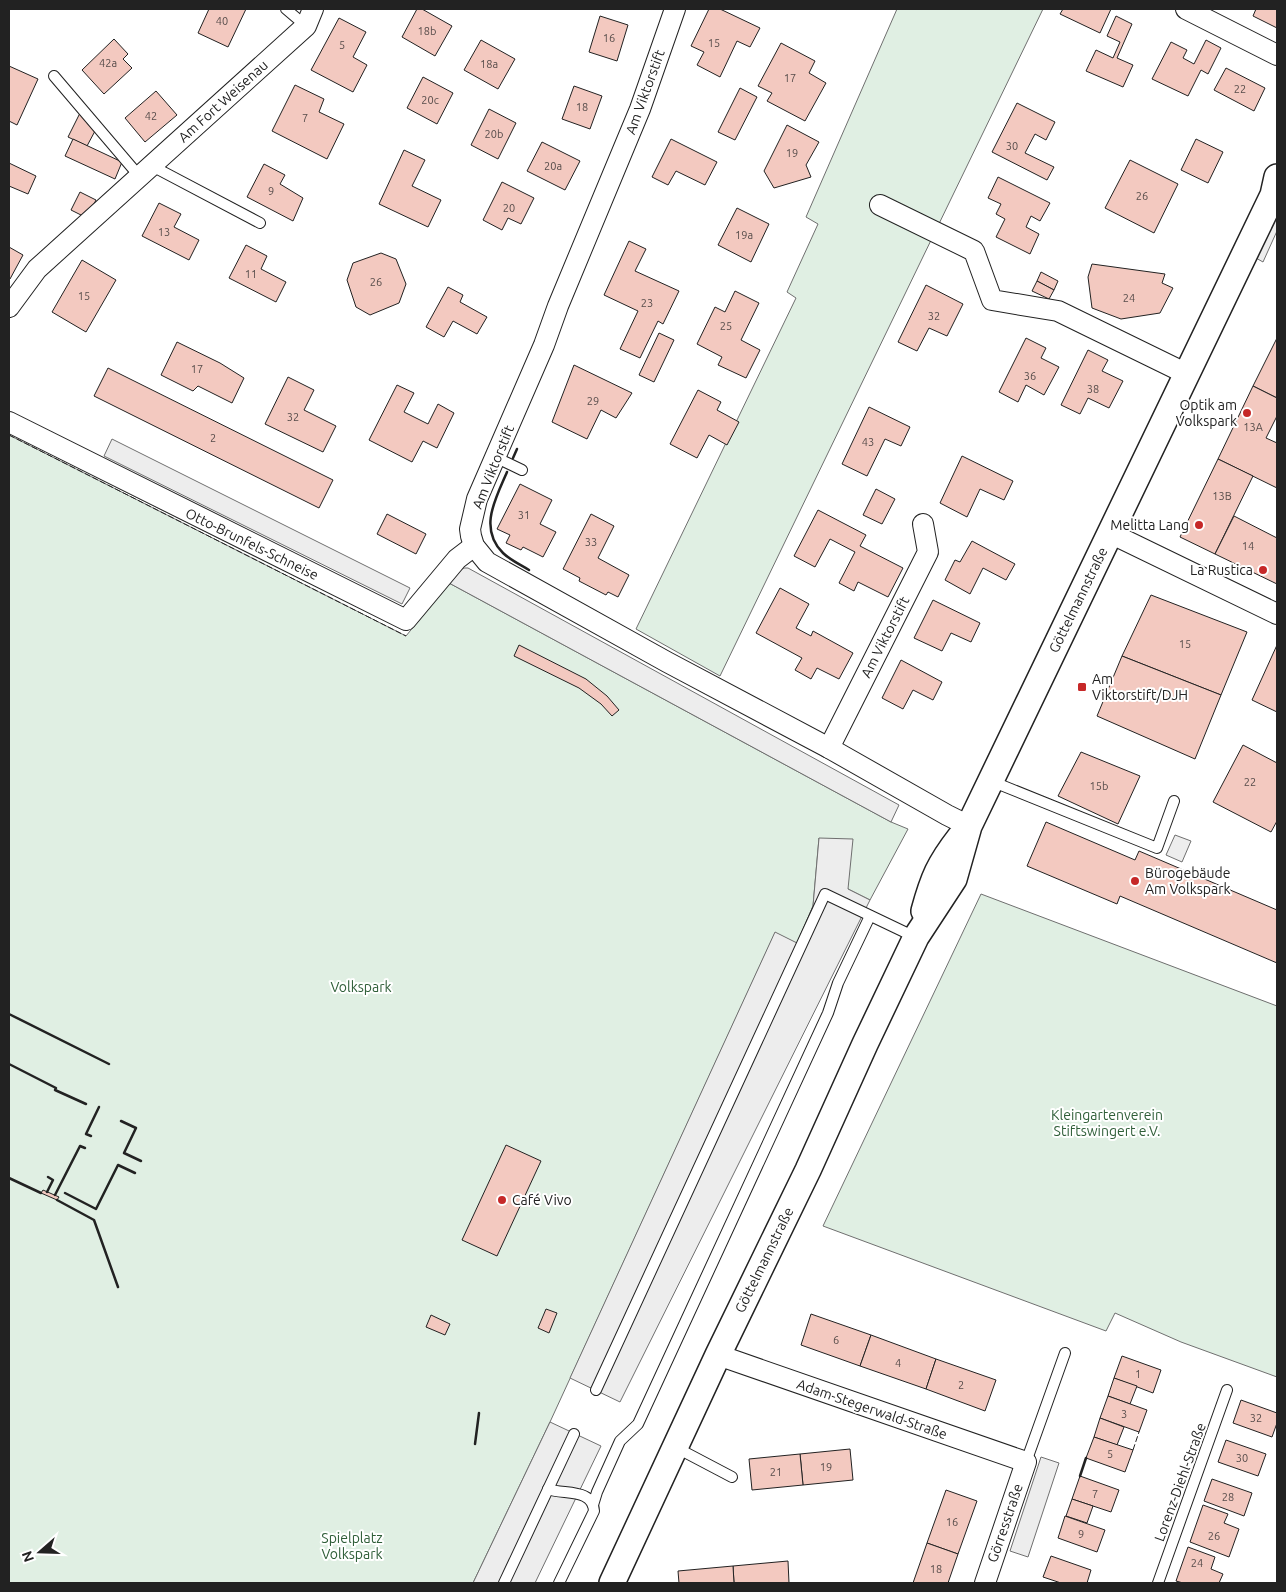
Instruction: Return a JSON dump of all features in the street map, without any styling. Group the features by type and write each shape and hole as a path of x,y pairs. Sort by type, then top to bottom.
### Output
{"street":[{"path":"1186,9 1277,55"},
{"name":"Am Viktorstift","path":"474,546 470,529 477,498 544,345 558,306 640,109 669,11"},
{"name":"Am Fort Weisenau","path":"9,306 37,269 146,171 310,17"},
{"name":"Göttelmannstraße","path":"612,1583 916,937 937,871 944,858 969,826 1276,188"},
{"path":"880,205 974,251 992,300 1058,311 1187,374"},
{"name":"Otto-Brunfels-Schneise","path":"9,422 406,620 457,559 474,546"},
{"name":"Am Viktorstift","path":"829,748 928,552 923,524"},
{"path":"1110,533 1277,614"},
{"path":"474,546 487,562 969,826"},
{"name":"Adam-Stegerwald-Straße","path":"718,1355 1026,1462"},
{"name":"Görresstraße","path":"985,1583 1026,1462"}],"lane":[{"name":"Am Fort Weisenau","path":"286,9 310,17"},
{"path":"54,76 146,171 260,223"},
{"path":"495,457 522,470"},
{"path":"991,781 1156,848 1174,801"},
{"path":"596,1390 825,894 916,937"},
{"path":"559,1583 594,1511 597,1492 620,1441 638,1424 828,1013 838,983 870,916"},
{"path":"1026,1462 1065,1353"},
{"name":"Lorenz-Diehl-Straße","path":"1158,1583 1227,1390"},
{"path":"504,1583 574,1434"},
{"path":"675,1447 732,1477"},
{"path":"548,1489 582,1495 594,1505"}],"green space":[{"path":"897,9 1043,9 720,676 636,629 796,298 787,292 818,224 806,217"},
{"name":"Volkspark","path":"9,435 406,636 449,583 891,822 908,829 870,900 848,889 819,838 813,906 797,944 775,933 550,1422 473,1583 9,1583"},
{"name":"Kleingartenverein Stiftswingert e.V.","path":"981,894 1277,1006 1277,1377 1181,1342 1115,1313 1106,1331 823,1226"}],"shaded area":[{"path":"1277,213 1277,231 1263,262 1256,258"},
{"path":"112,439 410,588 402,604 104,456"},
{"path":"464,568 468,568 899,805 891,822 449,583"},
{"path":"1175,835 1191,841 1182,862 1166,855"},
{"path":"819,838 853,839 848,889 870,900 620,1402 570,1378 775,932 797,943 813,906"},
{"path":"550,1422 601,1446 535,1583 473,1583"},
{"path":"1041,1457 1059,1463 1028,1557 1010,1551"}],"building":[{"path":"209,9 246,9 228,47 198,33"},
{"path":"417,9 422,9 452,26 435,56 402,37"},
{"path":"709,9 720,9 760,28 750,47 737,41 720,77 697,65 704,52 691,46"},
{"path":"1063,9 1111,9 1100,33 1060,14"},
{"path":"1256,9 1277,9 1277,28 1253,16"},
{"path":"600,16 628,25 617,61 589,52"},
{"path":"1116,16 1132,24 1117,58 1133,65 1123,87 1086,71 1096,50 1113,58 1120,42 1107,36"},
{"path":"339,18 366,32 353,57 367,65 353,92 311,70"},
{"path":"114,39 128,54 123,59 132,68 104,94 82,70"},
{"path":"481,40 515,59 498,89 464,70"},
{"path":"1206,40 1221,48 1208,74 1201,70 1188,96 1152,79 1171,42 1187,50 1183,58 1194,64"},
{"path":"781,43 815,61 809,73 826,83 805,121 767,101 772,93 758,86"},
{"path":"9,66 38,79 17,125 9,121"},
{"path":"1226,68 1265,88 1254,111 1214,90"},
{"path":"423,77 453,93 437,124 407,108"},
{"path":"295,85 324,99 319,112 344,124 327,159 272,131"},
{"path":"574,86 602,96 590,129 562,119"},
{"path":"740,88 757,97 735,140 718,132"},
{"path":"156,91 177,115 145,142 125,118"},
{"path":"1017,103 1055,122 1046,140 1035,134 1025,153 1054,167 1047,180 992,152"},
{"path":"489,109 516,123 498,159 471,145"},
{"path":"80,113 95,131 87,146 68,137"},
{"path":"787,125 819,142 806,165 811,177 774,188 764,171"},
{"path":"73,139 122,162 115,179 65,156"},
{"path":"671,139 717,162 705,185 676,171 668,185 652,177"},
{"path":"1196,139 1223,152 1208,183 1181,170"},
{"path":"542,142 580,161 565,190 527,171"},
{"path":"404,150 425,160 412,186 441,200 428,227 379,204"},
{"path":"1130,160 1178,184 1154,233 1105,208"},
{"path":"9,163 36,176 28,194 9,186"},
{"path":"264,164 285,175 280,184 303,198 293,221 247,197"},
{"path":"998,177 1050,203 1040,221 1031,216 1026,227 1039,234 1030,254 996,237 1005,219 996,214 1001,204 988,198"},
{"path":"502,182 534,198 521,224 508,218 502,230 483,220"},
{"path":"80,192 96,200 87,218 71,210"},
{"path":"159,203 181,214 174,227 199,240 189,260 142,236"},
{"path":"737,208 769,224 751,262 718,245"},
{"path":"629,241 646,249 635,271 679,291 663,324 658,321 640,358 620,349 638,311 604,295"},
{"path":"246,245 267,256 261,269 286,282 276,302 229,278"},
{"path":"9,247 23,255 10,279 9,278"},
{"path":"381,253 396,259 406,284 399,303 370,315 356,307 347,280 353,263"},
{"path":"82,260 116,280 86,332 52,312"},
{"path":"1092,264 1165,274 1162,283 1173,288 1160,313 1121,319 1092,308 1088,277"},
{"path":"1041,272 1058,281 1054,290 1037,281"},
{"path":"1037,281 1054,290 1049,299 1032,291"},
{"path":"926,285 963,304 947,336 929,328 917,351 898,342"},
{"path":"448,287 463,295 460,302 487,317 477,334 453,321 444,337 426,327"},
{"path":"735,291 759,303 741,340 760,350 746,378 718,365 722,357 697,344 715,307 725,312"},
{"path":"659,333 674,340 654,382 639,375"},
{"path":"1026,338 1046,348 1041,358 1059,367 1044,395 1026,385 1018,402 999,392"},
{"path":"1277,338 1277,398 1253,386"},
{"path":"177,342 220,363 244,378 232,403 198,386 193,391 161,375"},
{"path":"1088,350 1108,360 1102,371 1123,381 1109,408 1088,398 1080,414 1061,405"},
{"path":"574,365 632,393 616,418 601,410 587,439 552,422"},
{"path":"108,368 333,480 319,508 94,396"},
{"path":"288,377 314,390 304,410 336,426 323,452 265,424"},
{"path":"397,385 414,393 404,412 428,424 438,404 454,413 437,448 423,441 412,462 369,440"},
{"path":"1253,386 1277,398 1277,416 1266,438 1277,443 1277,488 1218,459"},
{"path":"698,390 721,402 717,410 739,422 727,445 709,435 697,458 670,444"},
{"path":"869,407 910,427 901,446 885,439 867,476 842,464"},
{"path":"962,456 1013,481 1004,500 980,489 967,517 940,503"},
{"path":"1218,459 1253,476 1215,554 1180,537"},
{"path":"520,484 552,500 540,524 556,532 543,557 523,547 521,550 506,543 510,535 497,529"},
{"path":"876,489 895,499 882,524 863,515"},
{"path":"818,510 866,535 860,546 903,568 888,597 858,582 854,591 839,583 855,552 830,539 815,567 794,556"},
{"path":"387,514 426,534 416,554 377,534"},
{"path":"591,514 614,526 598,558 629,575 618,597 608,592 606,595 579,581 580,578 563,569"},
{"path":"1234,516 1277,538 1277,584 1215,554"},
{"path":"972,541 1015,564 1006,580 983,568 970,594 945,580 955,560 960,562"},
{"path":"780,588 809,604 796,628 811,636 813,631 853,653 839,679 817,668 811,679 795,670 802,658 756,633"},
{"path":"1151,595 1247,632 1221,695 1122,656"},
{"path":"933,600 980,623 971,642 951,633 942,651 914,638"},
{"path":"519,645 586,679 607,696 619,710 612,716 601,704 579,688 514,656"},
{"path":"1277,645 1277,712 1252,700"},
{"path":"1122,656 1221,695 1195,759 1097,716"},
{"path":"901,660 942,682 933,700 913,690 903,709 882,698"},
{"path":"1243,745 1277,763 1277,821 1271,832 1213,802"},
{"path":"1081,752 1140,776 1118,824 1058,796"},
{"name":"Bürogebäude Am Volkspark","path":"1046,822 1135,860 1139,851 1277,910 1277,963 1120,896 1117,904 1027,866"},
{"name":"Café Vivo","path":"506,1145 541,1161 497,1256 462,1240"},
{"path":"43,1190 59,1197 57,1200 41,1193"},
{"path":"546,1309 557,1313 549,1333 538,1328"},
{"path":"811,1314 871,1335 860,1366 801,1345"},
{"path":"431,1315 450,1324 445,1335 426,1327"},
{"path":"871,1335 936,1359 926,1389 860,1366"},
{"path":"1122,1356 1161,1370 1153,1393 1114,1378"},
{"path":"936,1359 996,1380 985,1411 926,1389"},
{"path":"1114,1378 1137,1386 1130,1404 1108,1396"},
{"path":"1108,1396 1147,1410 1139,1432 1100,1418"},
{"path":"1241,1400 1277,1413 1277,1423 1272,1437 1233,1423"},
{"path":"1100,1418 1124,1427 1117,1445 1094,1437"},
{"path":"1094,1437 1133,1450 1125,1472 1086,1458"},
{"path":"1226,1440 1266,1454 1258,1476 1218,1462"},
{"path":"850,1449 853,1480 803,1485 800,1454"},
{"path":"800,1454 803,1485 752,1490 749,1459"},
{"path":"1080,1476 1119,1490 1111,1512 1072,1499"},
{"path":"1212,1479 1252,1493 1244,1516 1204,1501"},
{"path":"946,1490 977,1501 958,1554 927,1543"},
{"path":"1072,1499 1093,1506 1087,1523 1066,1516"},
{"path":"1203,1505 1228,1514 1224,1523 1239,1529 1229,1557 1190,1542"},
{"path":"1065,1516 1105,1530 1097,1552 1058,1538"},
{"path":"927,1543 958,1554 948,1583 913,1583"},
{"path":"1188,1547 1215,1557 1211,1569 1223,1574 1219,1583 1183,1583 1176,1581"},
{"path":"1051,1556 1091,1570 1087,1583 1061,1583 1043,1577"},
{"path":"788,1561 789,1583 734,1583 733,1566"},
{"path":"733,1566 734,1583 679,1583 678,1571"}],"fence":[{"path":"9,435 406,636"},
{"path":"1133,1450 1139,1432"}],"wall":[{"path":"513,458 517,449"},
{"path":"507,472 494,502 490,523 492,533 503,553 529,570"},
{"path":"9,1014 109,1064"},
{"path":"9,1064 56,1088 55,1090 86,1104"},
{"path":"91,1136 86,1134 99,1107"},
{"path":"121,1121 136,1128 124,1153 141,1161"},
{"path":"55,1195 80,1146 85,1148"},
{"path":"65,1193 96,1209 118,1165 135,1173"},
{"path":"47,1192 53,1180 48,1177"},
{"path":"9,1178 41,1193"},
{"path":"57,1200 94,1220 118,1287"},
{"path":"475,1444 479,1413"},
{"path":"1080,1476 1086,1458"}],"place":[{"name":"Optik am Volkspark","path":"1247,413"},
{"name":"Melitta Lang","path":"1199,525"},
{"name":"La Rustica","path":"1263,570"},
{"name":"Am Viktorstift/DJH","path":"1082,687"},
{"name":"Bürogebäude Am Volkspark","path":"1135,881"},
{"name":"Café Vivo","path":"502,1200"}],"park label":[{"name":"Spielplatz Volkspark","path":"352,1546"}]}
